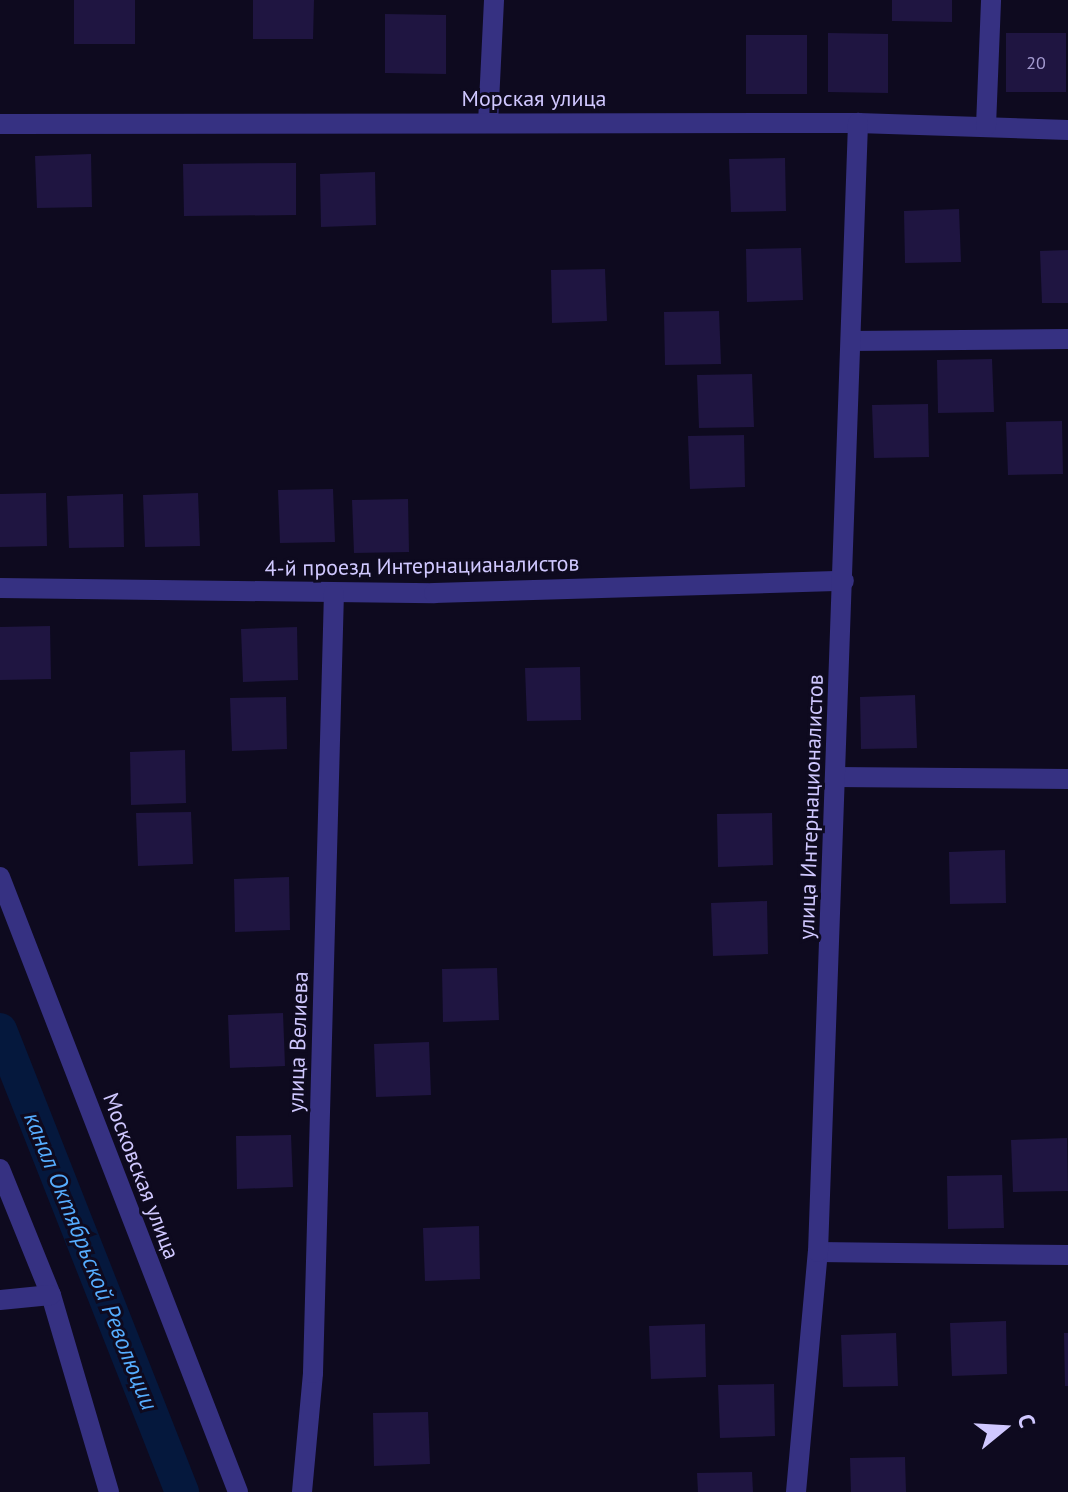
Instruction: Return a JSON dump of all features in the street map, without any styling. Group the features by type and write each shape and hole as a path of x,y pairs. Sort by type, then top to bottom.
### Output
{"street":[{"path":"488,123 494,0"},
{"path":"986,126 991,0"},
{"name":"Морская улица","path":"0,124 858,123 1068,130"},
{"name":"улица Интернационалистов","path":"796,1492 818,1252 858,123"},
{"path":"851,341 1068,339"},
{"name":"4-й проезд Интернацианалистов","path":"0,588 334,593 844,581"},
{"name":"улица Велиева","path":"302,1492 313,1373 334,593"},
{"path":"835,777 1068,779"},
{"name":"Московская улица","path":"0,877 238,1492"},
{"path":"0,1169 51,1295 109,1492"},
{"path":"818,1252 1068,1255"},
{"path":"0,1300 51,1295"}],"building":[{"path":"74,0 135,0 135,44 74,44"},
{"path":"253,0 314,0 313,39 253,39"},
{"path":"892,0 952,0 952,22 892,21"},
{"path":"385,14 446,15 446,74 385,73"},
{"path":"828,33 888,34 888,93 828,92"},
{"path":"1006,33 1066,33 1066,92 1006,92"},
{"path":"746,35 807,35 807,94 746,94"},
{"path":"91,154 92,207 37,208 35,156"},
{"path":"785,158 786,211 731,212 729,159"},
{"path":"296,163 296,215 184,216 183,164"},
{"path":"375,172 376,225 321,227 320,174"},
{"path":"959,209 961,262 905,263 904,211"},
{"path":"801,248 803,300 747,302 746,249"},
{"path":"1068,250 1068,303 1042,303 1040,251"},
{"path":"605,269 607,321 552,323 551,270"},
{"path":"719,311 721,364 665,365 664,312"},
{"path":"992,359 994,412 938,413 937,360"},
{"path":"752,374 754,427 699,428 697,375"},
{"path":"928,404 929,457 874,458 872,405"},
{"path":"1062,421 1063,474 1008,475 1006,422"},
{"path":"744,435 745,487 690,489 688,436"},
{"path":"333,489 335,542 280,543 278,490"},
{"path":"46,493 47,546 0,547 0,494"},
{"path":"198,493 200,546 145,547 143,495"},
{"path":"123,494 124,547 69,548 67,496"},
{"path":"408,499 409,552 354,553 352,500"},
{"path":"50,626 51,679 0,680 0,627"},
{"path":"297,627 298,680 243,682 241,629"},
{"path":"580,667 581,720 527,721 525,668"},
{"path":"915,695 917,748 861,749 860,697"},
{"path":"286,697 287,749 232,751 230,698"},
{"path":"185,750 186,803 131,805 130,752"},
{"path":"191,812 193,864 138,866 136,813"},
{"path":"772,813 773,865 718,867 717,814"},
{"path":"1005,850 1006,903 950,904 949,852"},
{"path":"289,877 290,930 235,932 234,879"},
{"path":"767,901 768,954 713,956 711,903"},
{"path":"497,968 499,1020 443,1022 442,969"},
{"path":"283,1013 285,1066 230,1068 228,1015"},
{"path":"429,1042 431,1095 376,1097 374,1044"},
{"path":"291,1135 293,1187 237,1189 236,1136"},
{"path":"1067,1138 1068,1191 1013,1192 1011,1140"},
{"path":"1002,1175 1004,1228 948,1229 947,1176"},
{"path":"479,1226 480,1279 425,1281 423,1228"},
{"path":"1006,1321 1007,1374 952,1376 950,1323"},
{"path":"705,1324 706,1377 651,1379 649,1326"},
{"path":"896,1333 898,1386 843,1387 841,1335"},
{"path":"1064,1333 1068,1333 1068,1386 1065,1386"},
{"path":"774,1384 775,1436 720,1438 718,1385"},
{"path":"428,1412 430,1464 374,1466 373,1413"},
{"path":"905,1457 906,1492 851,1492 850,1458"},
{"path":"752,1472 753,1492 698,1492 697,1473"}],"waterway":[{"name":"канал Октябрьской Революции","path":"0,1030 182,1492"}]}
